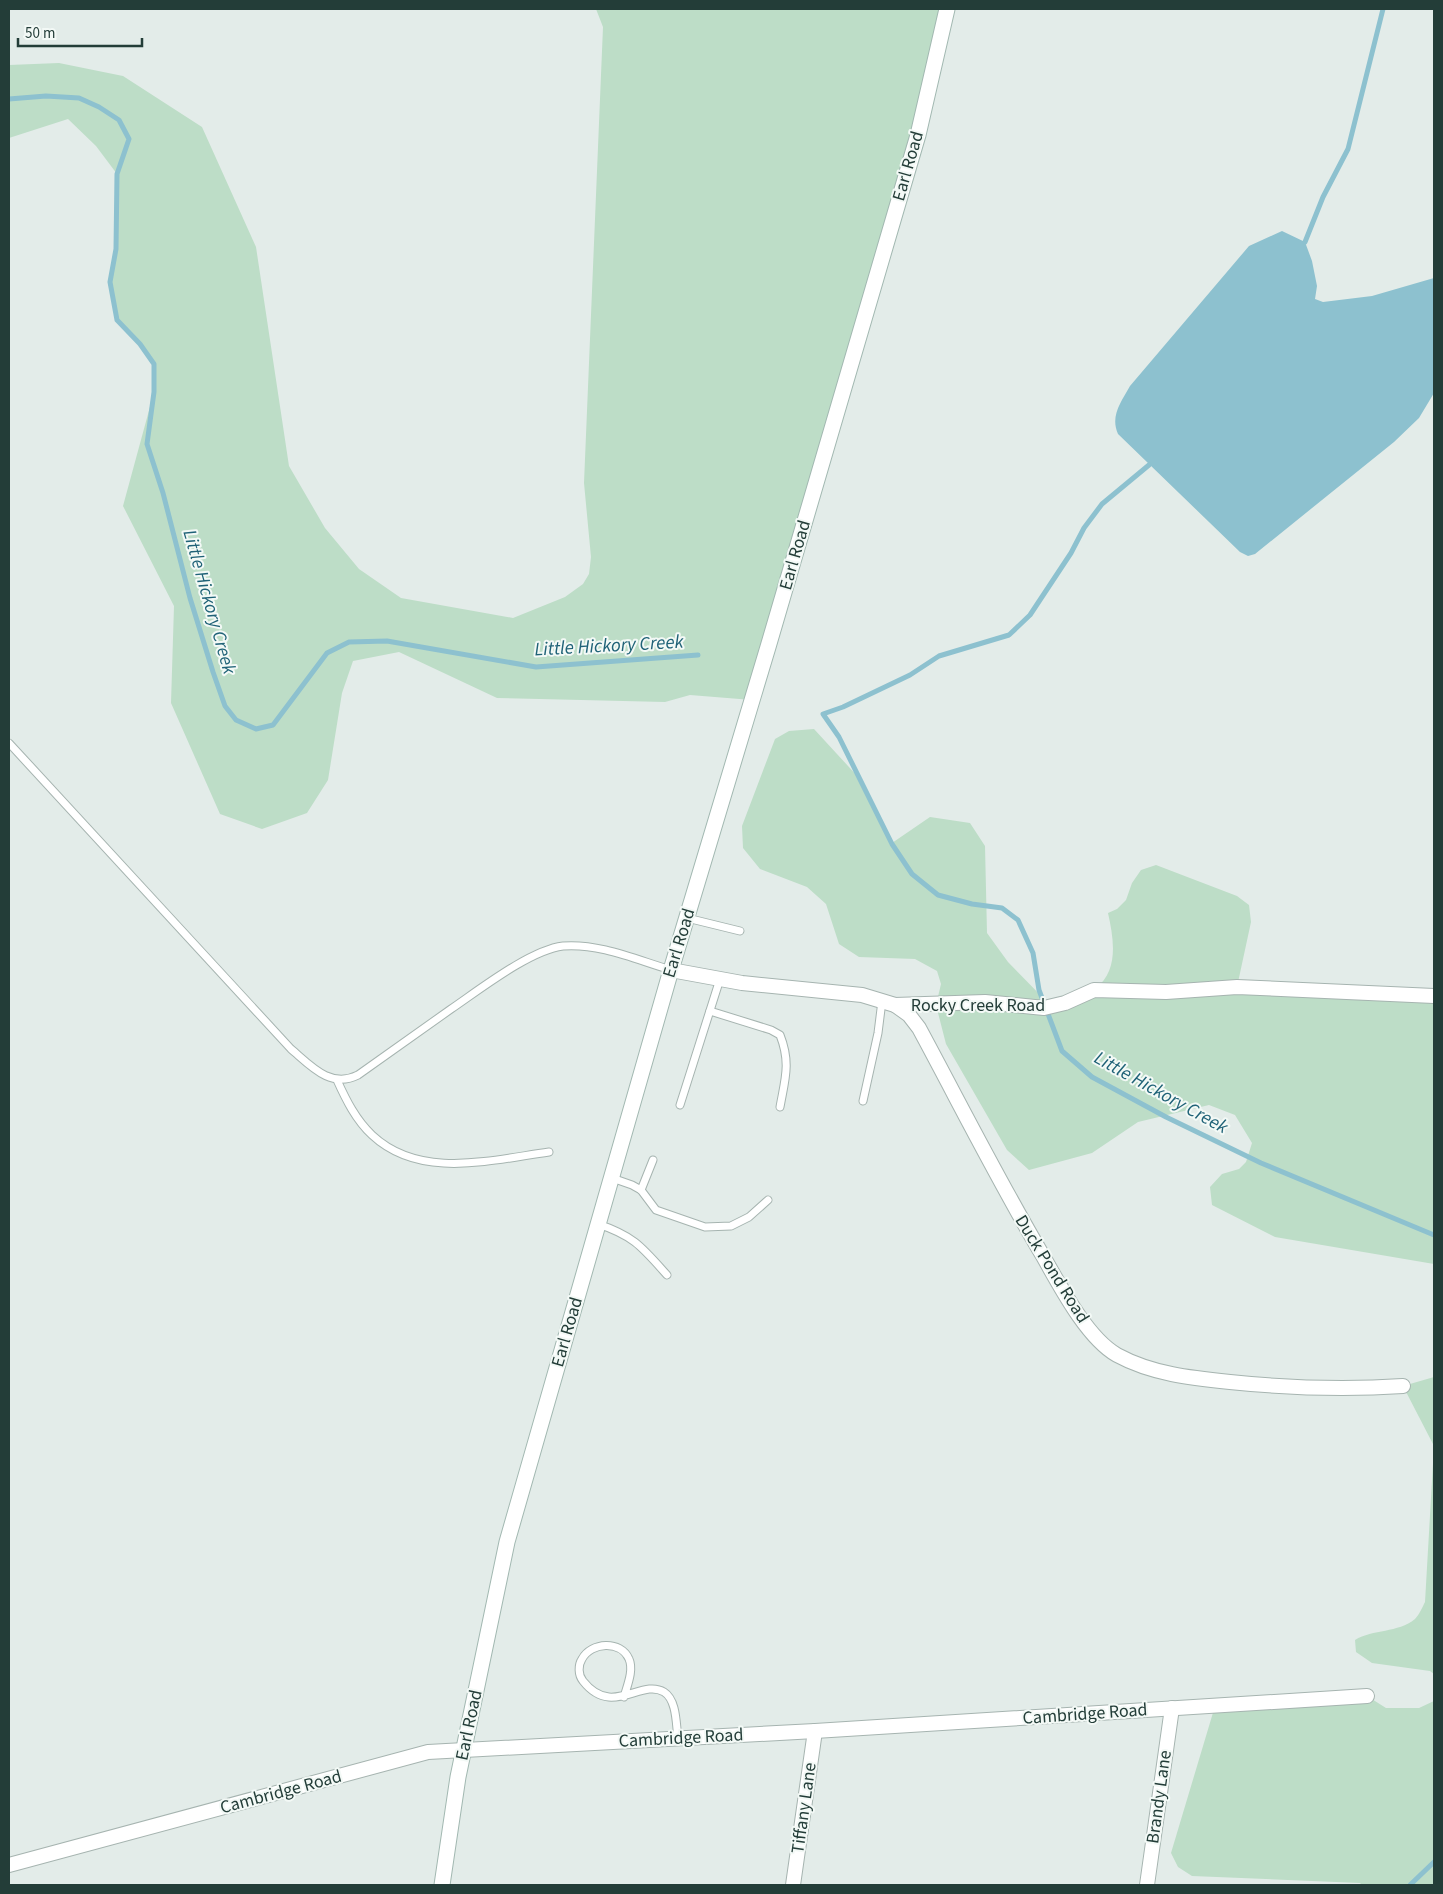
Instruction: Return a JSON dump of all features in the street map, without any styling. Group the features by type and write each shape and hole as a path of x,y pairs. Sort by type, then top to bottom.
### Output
{"main road":[{"name":"Earl Road","path":"442,1885 458,1777 507,1542 686,918 768,647 918,135 947,9"}],"street":[{"name":"Rocky Creek Road","path":"671,970 742,983 862,995 888,1003 985,1002 1010,1003 1044,1008 1065,1003 1094,990 1166,992 1237,987 1434,996"},
{"name":"Duck Pond Road","path":"888,1003 909,1015 919,1028 1010,1200 1066,1296 1095,1336 1115,1354 1147,1368 1195,1378 1286,1388 1356,1389 1403,1386"},
{"name":"Cambridge Road","path":"9,1865 428,1752 815,1731 1367,1696"},
{"name":"Brandy Lane","path":"1147,1885 1172,1708"},
{"name":"Tiffany Lane","path":"793,1885 815,1731"}],"lane":[{"path":"9,742 290,1049 320,1074 337,1080 358,1075 495,978 534,956 563,946 589,948 671,970"},
{"path":"686,918 740,931"},
{"path":"680,1105 720,980"},
{"path":"863,1101 878,1033 888,1003"},
{"path":"710,1011 771,1030 780,1035 788,1065 780,1107"},
{"path":"337,1080 348,1103 371,1134 397,1154 435,1163 454,1164 549,1152"},
{"path":"641,1190 653,1160"},
{"path":"612,1178 641,1190 656,1210 705,1227 731,1226 749,1217 768,1200"},
{"path":"598,1224 618,1231 640,1244 667,1275"},
{"path":"624,1697 630,1668 629,1658 615,1646 602,1645 590,1650 582,1658 579,1667 581,1679 592,1690 605,1697 624,1697 652,1688 662,1691 669,1696 674,1712 678,1738"}],"green space":[{"path":"596,9 947,9 752,700 690,695 665,702 497,698 399,652 353,661 342,693 328,780 307,813 262,829 220,814 171,703 174,606 123,506 154,392 154,364 140,344 117,320 110,282 116,249 117,174 96,146 68,119 9,138 9,65 59,63 123,76 202,127 256,247 289,466 325,528 359,569 401,598 513,618 565,597 583,584 589,574 591,557 584,483 603,27"},
{"path":"814,729 860,779 892,843 930,817 970,823 985,846 987,933 1008,962 1051,1006 1085,994 1103,982 1108,973 1113,954 1108,913 1117,909 1126,900 1132,883 1141,870 1156,865 1237,896 1249,905 1251,922 1237,987 1434,996 1434,1264 1275,1237 1212,1205 1210,1187 1222,1174 1239,1169 1246,1162 1252,1143 1235,1115 1209,1105 1138,1122 1092,1153 1029,1170 1007,1150 946,1044 936,1005 941,984 937,971 915,959 859,957 839,944 826,904 807,887 760,869 743,848 742,826 775,739 789,731"},
{"path":"1434,1377 1434,1446 1403,1386"},
{"path":"1434,1446 1434,1674 1430,1671 1372,1663 1356,1652 1355,1640 1370,1634 1401,1627 1415,1619 1425,1602"},
{"path":"1367,1696 1386,1708 1419,1708 1434,1701 1434,1885 1362,1885 1360,1883 1192,1876 1178,1867 1171,1853 1215,1706"}],"water":[{"path":"1282,231 1305,242 1312,261 1317,286 1315,299 1323,302 1372,296 1434,278 1434,393 1419,418 1394,442 1255,554 1248,556 1240,552 1118,434 1115,421 1120,403 1130,386 1249,246"}],"waterway":[{"path":"1305,242 1323,197 1348,149 1383,9"},
{"name":"Little Hickory Creek","path":"9,99 46,96 79,98 99,107 119,120 129,139 117,174 116,249 110,282 117,320 140,344 154,364 154,392 147,444 163,493 190,598 213,672 225,706 236,720 256,729 273,725 327,653 349,642 387,641 536,667 698,655"},
{"name":"Little Hickory Creek","path":"1149,465 1102,504 1084,528 1071,553 1030,615 1009,635 939,656 910,675 843,707 823,714 839,737 892,844 912,874 938,895 972,904 1002,908 1018,920 1033,953 1039,990 1062,1051 1092,1077 1166,1117 1261,1163 1434,1235"},
{"path":"1410,1885 1434,1862"}]}
